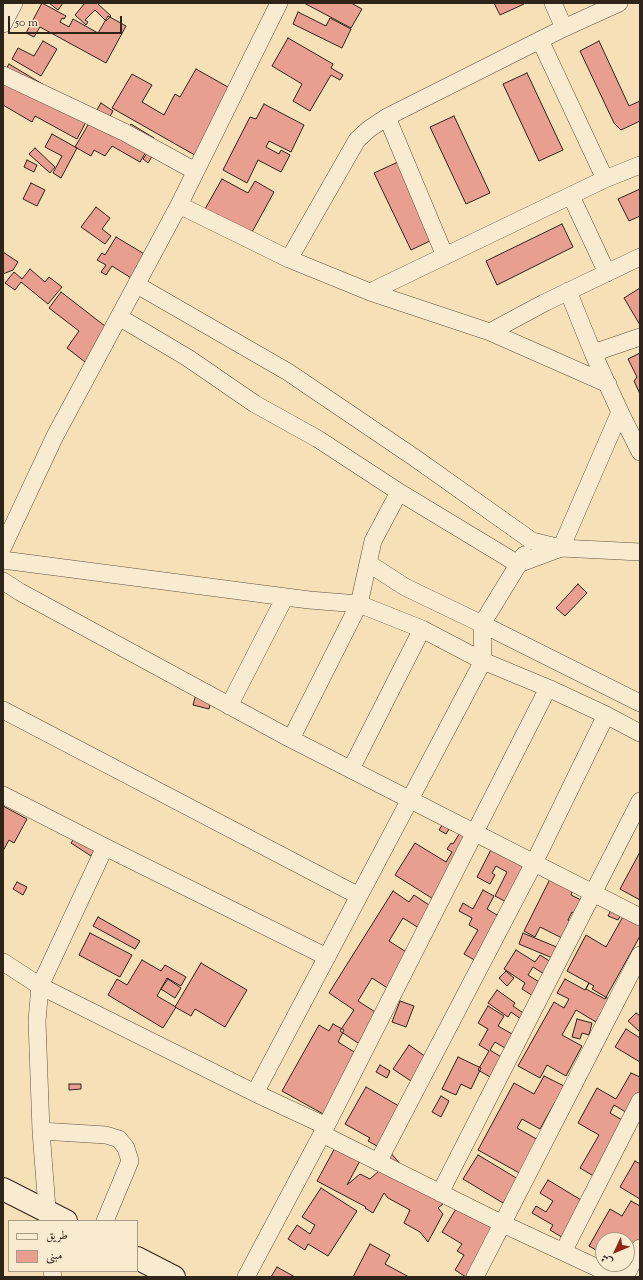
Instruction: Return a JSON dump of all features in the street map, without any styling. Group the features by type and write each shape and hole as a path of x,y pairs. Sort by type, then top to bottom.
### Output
{"street":[{"path":"3,24 14,3"},
{"path":"5,540 55,436 179,205 279,3"},
{"path":"553,3 564,28"},
{"path":"289,259 357,140 369,129 387,117 564,28 619,3"},
{"path":"540,40 605,179"},
{"path":"3,75 124,132 195,171"},
{"path":"387,117 445,256"},
{"path":"370,292 605,179 640,165"},
{"path":"571,196 607,273"},
{"path":"179,205 289,259 370,292 490,332 608,384"},
{"path":"490,332 568,291 640,257"},
{"path":"136,285 288,372 415,458 532,541 561,548 640,552"},
{"path":"568,291 620,412 640,452"},
{"path":"119,317 188,358 256,404 318,439 399,492 518,564"},
{"path":"594,353 640,337"},
{"path":"518,564 561,548 620,412"},
{"path":"291,739 359,604 373,541 399,492"},
{"path":"255,1093 483,661 482,624 532,541"},
{"path":"3,560 285,597 359,604 422,629 483,661 548,688 606,715 640,733"},
{"path":"368,563 405,587 640,703"},
{"path":"3,581 20,592 291,739 640,917"},
{"path":"230,706 285,597"},
{"path":"351,769 422,629"},
{"path":"246,1277 324,1130 548,688"},
{"path":"3,710 359,896"},
{"path":"378,1162 534,863 606,715"},
{"path":"3,794 105,847 327,957"},
{"path":"440,1193 640,801"},
{"path":"54,1218 41,1131 37,1020 40,986 105,847"},
{"path":"476,1277 640,955"},
{"path":"3,962 40,986 255,1093 324,1130 378,1162 503,1224 617,1277"},
{"path":"563,1252 640,1101"},
{"path":"41,1131 106,1135 119,1139 126,1148 130,1162 105,1220"},
{"path":"3,1188 54,1218"},
{"path":"625,1277 640,1248"},
{"path":"138,1259 174,1277"}],"building":[{"path":"42,3 66,16 64,19 62,18 60,22 69,27 73,19 98,33 108,16 126,26 106,63 40,27 34,37 26,33"},
{"path":"49,3 63,3 58,10"},
{"path":"85,3 97,3 111,16 106,21 95,10 85,20 88,22 86,25 75,15"},
{"path":"304,3 351,3 362,9 351,28"},
{"path":"494,3 523,3 524,4 500,15"},
{"path":"298,12 326,26 330,18 351,29 342,48 293,24"},
{"path":"288,38 333,64 331,68 343,75 340,80 331,75 310,111 293,101 302,84 272,66"},
{"path":"43,41 57,49 41,76 12,59 18,48 34,56"},
{"path":"599,41 629,106 640,101 640,121 621,130 614,123 580,51"},
{"path":"9,64 44,85 41,91 88,118 77,139 35,116 32,122 3,105 3,74"},
{"path":"196,69 235,91 200,158 112,108 132,74 152,85 142,102 164,115 175,94 180,97"},
{"path":"527,73 563,150 539,161 503,84"},
{"path":"101,103 113,111 108,120 127,131 131,124 154,138 140,162 112,146 105,156 94,150 91,156 75,147"},
{"path":"264,104 304,125 291,152 269,141 266,147 279,154 281,150 290,155 281,172 258,160 247,183 223,170 250,117 256,119"},
{"path":"454,116 490,193 466,204 430,127"},
{"path":"52,134 77,148 61,178 53,173 62,156 45,147"},
{"path":"35,148 55,167 50,173 29,154"},
{"path":"148,152 153,155 148,163 143,159"},
{"path":"27,160 37,165 34,172 24,167"},
{"path":"398,162 434,239 411,250 374,173"},
{"path":"222,179 248,193 255,181 274,192 251,234 205,209"},
{"path":"31,183 45,190 37,206 23,199"},
{"path":"640,189 640,216 629,221 618,199"},
{"path":"96,207 110,218 102,229 111,236 105,244 81,227"},
{"path":"562,224 573,247 497,285 486,261"},
{"path":"116,237 151,258 136,281 112,266 106,275 101,272 106,265 97,260 102,253 105,255"},
{"path":"3,252 18,262 13,270 3,274"},
{"path":"30,269 45,282 49,277 62,287 48,304 21,282 15,290 5,283 14,272 22,279"},
{"path":"640,288 640,325 624,298"},
{"path":"61,292 114,333 89,365 67,348 79,331 49,308"},
{"path":"640,353 640,394 634,381 637,377 628,359"},
{"path":"578,584 587,593 565,616 556,608"},
{"path":"196,694 211,699 209,709 193,705"},
{"path":"3,806 27,819 14,843 9,840 3,851"},
{"path":"444,822 451,826 446,834 439,830"},
{"path":"82,826 102,840 91,856 71,843"},
{"path":"461,831 473,831 438,902 395,875 415,843 446,862 452,852 447,849 451,843 453,844"},
{"path":"495,842 538,864 516,907 495,896 507,872 496,866 492,873 495,875 490,884 477,877"},
{"path":"640,852 640,900 620,889"},
{"path":"553,873 575,884 571,895 589,904 582,917 572,912 568,920 580,926 572,943 540,927 535,937 524,931"},
{"path":"17,882 27,887 23,895 13,889"},
{"path":"483,890 494,896 487,909 507,921 483,965 464,954 478,930 469,925 472,918 459,911 463,903 473,909"},
{"path":"393,891 409,902 414,895 435,909 422,930 403,918 389,941 411,955 389,989 372,978 358,1001 380,1015 361,1045 340,1031 354,1010 329,993"},
{"path":"614,904 624,909 618,920 608,916"},
{"path":"625,913 640,922 640,936 605,999 586,989 589,983 567,971 586,935 606,947"},
{"path":"98,917 140,941 135,949 93,926"},
{"path":"90,933 132,955 120,977 79,955"},
{"path":"523,933 566,951 562,962 519,944"},
{"path":"516,950 535,962 540,955 559,967 552,979 533,967 528,975 549,988 541,1001 522,989 525,983 504,969"},
{"path":"142,960 161,971 165,965 186,977 181,986 167,978 157,996 176,1007 163,1028 108,995 117,979 127,985"},
{"path":"201,963 247,990 225,1027 195,1009 191,1016 175,1007"},
{"path":"506,971 514,978 507,986 499,978"},
{"path":"168,979 181,988 175,998 161,989"},
{"path":"565,979 585,990 589,983 594,986 592,989 609,999 596,1022 576,1010 562,1035 582,1046 566,1076 547,1065 540,1078 518,1066 554,1002 564,1008 569,999 557,993"},
{"path":"497,990 515,1003 513,1006 532,1019 528,1024 511,1012 508,1017 488,1003"},
{"path":"400,1001 414,1006 406,1027 392,1022"},
{"path":"488,1006 504,1016 498,1026 521,1039 513,1053 495,1042 490,1050 511,1063 499,1082 478,1070 489,1051 479,1045 488,1029 478,1023"},
{"path":"636,1013 640,1016 639,1031 628,1021"},
{"path":"577,1019 592,1023 589,1035 582,1033 580,1039 572,1037"},
{"path":"333,1024 344,1030 338,1042 359,1055 325,1115 282,1091 319,1025 329,1031"},
{"path":"626,1029 640,1038 640,1062 615,1047"},
{"path":"409,1045 436,1064 420,1087 393,1069"},
{"path":"458,1057 481,1068 471,1089 461,1084 456,1095 442,1089"},
{"path":"380,1065 390,1071 387,1078 376,1072"},
{"path":"631,1073 640,1077 640,1105 634,1117 614,1105 610,1113 631,1125 602,1181 580,1168 599,1135 578,1123 597,1088 616,1099"},
{"path":"544,1076 564,1086 540,1129 522,1119 517,1128 540,1141 523,1175 478,1150 514,1083 534,1094"},
{"path":"69,1084 81,1084 81,1089 69,1090"},
{"path":"366,1087 411,1113 388,1152 368,1141 370,1138 345,1124"},
{"path":"441,1096 449,1101 441,1117 432,1112"},
{"path":"336,1146 362,1157 347,1185 360,1174 370,1179 380,1170 390,1152 401,1165 450,1198 438,1208 443,1214 428,1242 420,1232 404,1223 410,1210 388,1198 384,1193 373,1213 365,1208 366,1207 317,1181"},
{"path":"478,1155 518,1179 503,1203 463,1179"},
{"path":"635,1161 640,1164 640,1199 620,1187"},
{"path":"548,1180 591,1206 570,1242 550,1230 553,1225 532,1213 536,1206 546,1212 553,1201 540,1193"},
{"path":"321,1188 357,1211 328,1256 308,1244 305,1250 288,1239 297,1225 310,1234 315,1225 302,1217"},
{"path":"462,1199 503,1224 471,1277 466,1277 455,1270 464,1255 457,1251 462,1244 442,1232"},
{"path":"631,1201 640,1206 640,1254 635,1263 635,1232 597,1232 610,1209 622,1216"},
{"path":"595,1235 595,1249 589,1246"},
{"path":"370,1244 390,1255 385,1264 409,1277 353,1277"},
{"path":"277,1267 295,1277 271,1277"}]}
